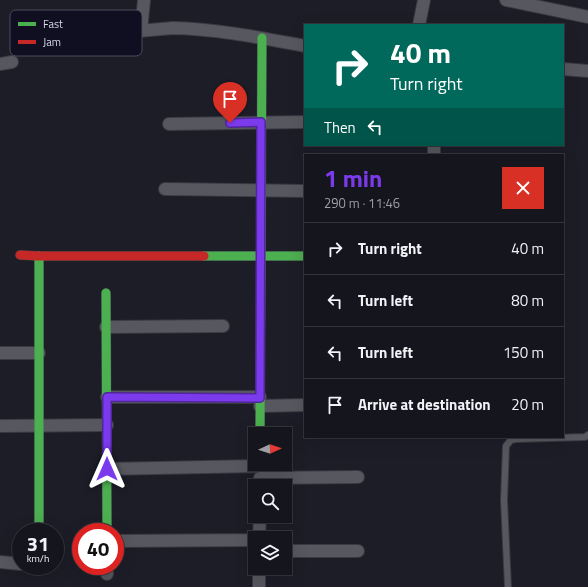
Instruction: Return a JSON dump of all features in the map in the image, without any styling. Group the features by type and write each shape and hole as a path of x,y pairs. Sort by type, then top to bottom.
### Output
{"street":[{"path":"142,17 144,0"},
{"path":"419,24 424,0"},
{"path":"506,0 588,17"},
{"path":"142,31 186,28 262,38 304,46"},
{"path":"260,427 262,38"},
{"path":"564,69 588,71"},
{"path":"169,124 304,122"},
{"path":"165,189 304,191"},
{"path":"20,256 304,256"},
{"path":"39,256 39,523"},
{"path":"106,293 107,523"},
{"path":"106,327 223,326"},
{"path":"0,353 39,353"},
{"path":"107,397 304,405"},
{"path":"0,426 107,425"},
{"path":"107,469 358,477"},
{"path":"124,541 248,540"},
{"path":"292,551 358,551"},
{"path":"0,562 12,563"},
{"path":"259,575 259,586"}],"lane":[{"path":"564,438 588,436"},
{"path":"508,587 504,500 506,446 511,440 516,439 550,438"}],"traffic: fast":[{"path":"260,427 262,38"},
{"path":"39,256 39,523"},
{"path":"204,256 304,256"},
{"path":"106,293 107,523"}],"traffic: jam":[{"path":"20,255 204,256"}],"route":[{"path":"107,469 107,397 260,398 261,122 230,123"}]}
